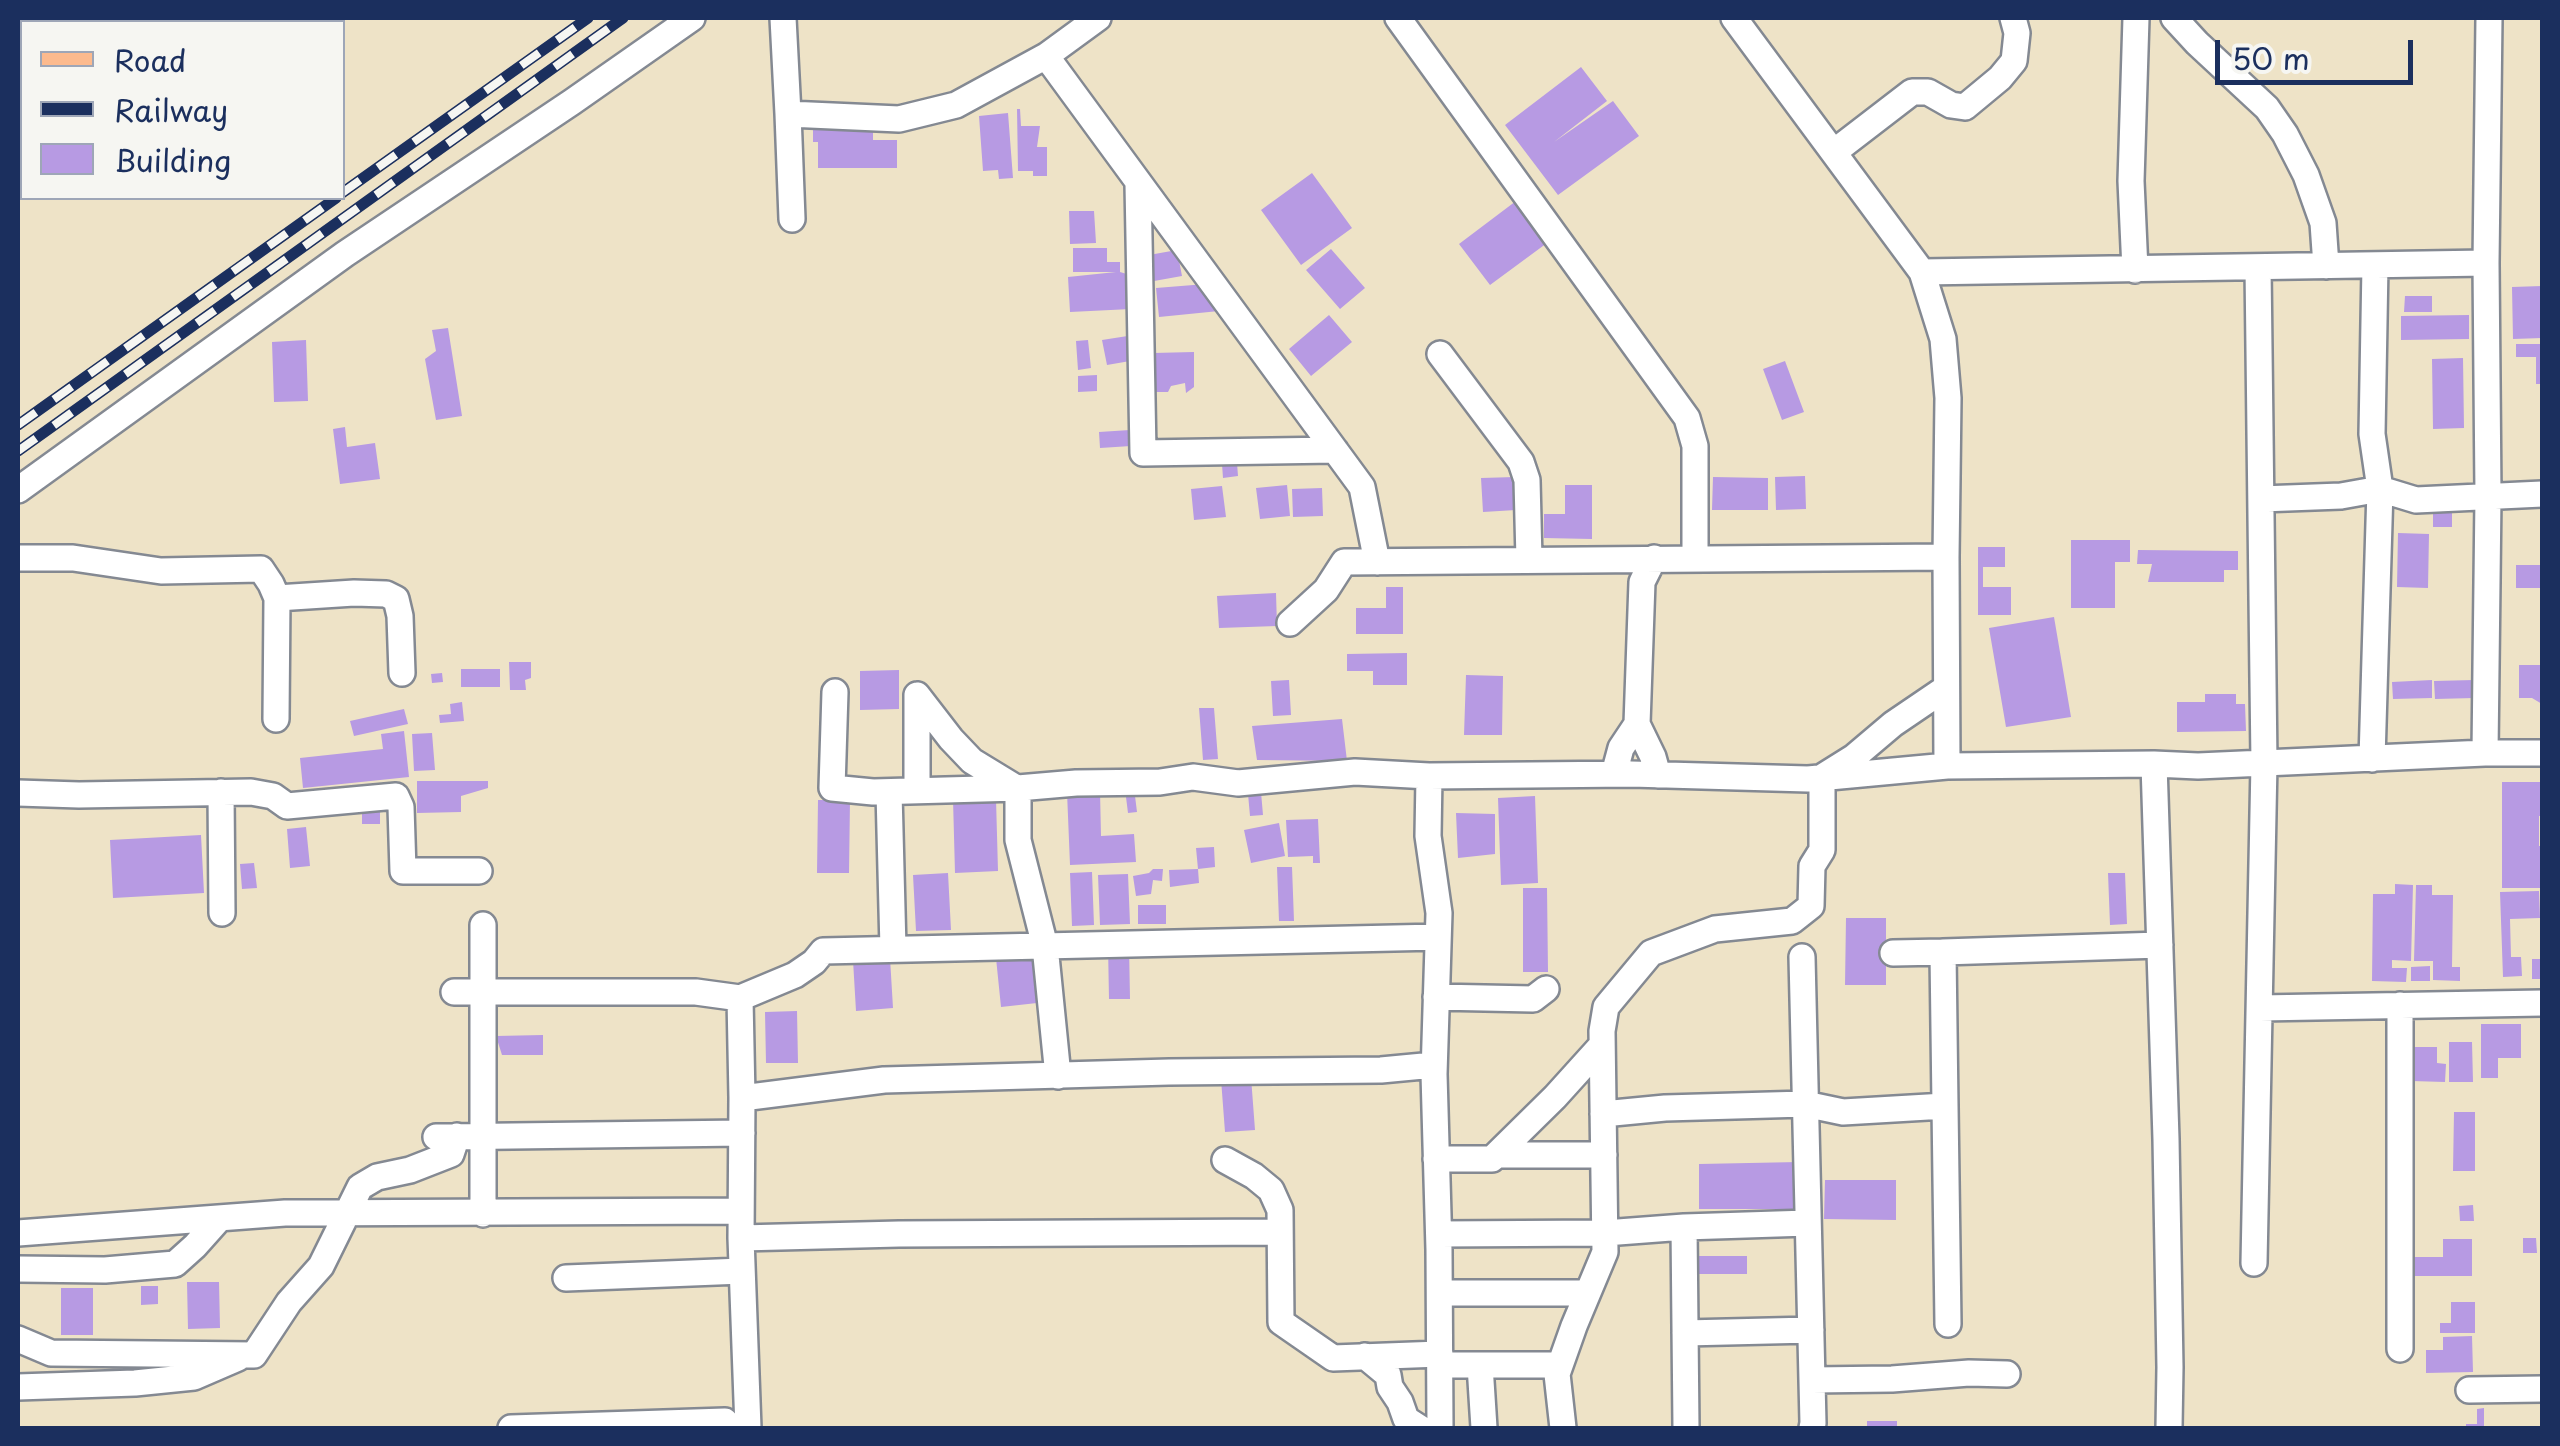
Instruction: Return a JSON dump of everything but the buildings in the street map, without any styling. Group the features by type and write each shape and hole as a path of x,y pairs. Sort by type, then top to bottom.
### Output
{"street":[{"path":"18,490 346,254 692,18"},
{"path":"783,18 792,219"},
{"path":"788,114 900,118 956,106 1046,56 1098,18"},
{"path":"1398,18 1687,418 1695,446 1694,558"},
{"path":"1734,18 1922,272 1943,340 1948,398 1947,766"},
{"path":"1834,152 1912,92 1928,92 1965,107 2000,78 2014,60 2017,33 2012,18"},
{"path":"2134,270 2131,181 2136,18"},
{"path":"2174,18 2267,108 2285,134 2306,175 2323,223 2326,266"},
{"path":"2486,753 2490,18"},
{"path":"1046,56 1362,487 1377,562"},
{"path":"1138,184 1143,453 1335,450"},
{"path":"1922,272 2486,263"},
{"path":"2372,758 2380,488 2372,434 2375,265"},
{"path":"2254,1263 2264,763 2258,267"},
{"path":"1440,354 1520,462 1527,480 1528,560"},
{"path":"2261,499 2340,496 2380,488 2416,500 2542,494"},
{"path":"1290,623 1326,590 1344,562 1946,557"},
{"path":"18,558 73,558 161,571 261,569 277,598 276,720"},
{"path":"1654,558 1642,582 1637,724 1658,775"},
{"path":"277,598 354,593 386,594 396,599 402,673"},
{"path":"1822,778 1946,688"},
{"path":"835,692 832,788 873,792 1160,782 1193,776 1238,783 1356,772 1429,776 1822,778 1947,766 2198,766 2542,753"},
{"path":"917,790 917,695 972,761 1018,788"},
{"path":"1614,774 1621,748 1637,724"},
{"path":"2154,764 2167,1176 2169,1428"},
{"path":"1429,776 1428,836 1437,885 1438,937 1434,1065 1440,1428"},
{"path":"1563,1428 1557,1374 1605,1252 1602,1031 1606,1007 1650,953 1715,929 1792,921 1811,906 1812,866 1822,850 1822,778"},
{"path":"1018,788 1018,840 1046,946 1058,1076"},
{"path":"18,793 221,792 273,796 287,806 396,796 400,806 403,871 479,871"},
{"path":"221,792 222,912"},
{"path":"890,792 893,949"},
{"path":"484,925 484,1214"},
{"path":"454,992 696,992 740,998 795,976 823,951 1438,937"},
{"path":"1892,952 2160,945"},
{"path":"1943,952 1948,1324"},
{"path":"1802,956 1812,1428"},
{"path":"1436,998 1533,999 1546,988"},
{"path":"510,1428 734,1424 742,1271 740,998"},
{"path":"2260,1008 2542,1003"},
{"path":"2400,1005 2400,1349"},
{"path":"1436,1159 1492,1159 1602,1045"},
{"path":"742,1098 884,1080 1381,1070 1434,1065"},
{"path":"1603,1114 1806,1104 1843,1112 1944,1106"},
{"path":"18,1338 51,1353 254,1355 288,1302 321,1266 360,1187 377,1177 410,1170 451,1154 447,1137 742,1133"},
{"path":"1496,1155 1604,1155"},
{"path":"1225,1160 1271,1190 1280,1210 1281,1322 1333,1358 1560,1365"},
{"path":"18,1233 285,1213 741,1211"},
{"path":"18,1269 105,1270 174,1264 220,1218"},
{"path":"1439,1234 1605,1233 1808,1222"},
{"path":"1684,1226 1686,1428"},
{"path":"741,1238 1280,1232"},
{"path":"566,1278 742,1271"},
{"path":"1440,1294 1588,1292"},
{"path":"1684,1333 1811,1330"},
{"path":"18,1387 194,1378 244,1354"},
{"path":"1365,1356 1388,1375 1406,1419 1420,1428"},
{"path":"1480,1365 1484,1428"},
{"path":"1812,1380 1892,1379 1968,1372 2007,1374"},
{"path":"2469,1390 2542,1389"}],"railway":[{"path":"345,191 588,18"},
{"path":"18,451 623,18"},
{"path":"18,425 333,200"}]}
